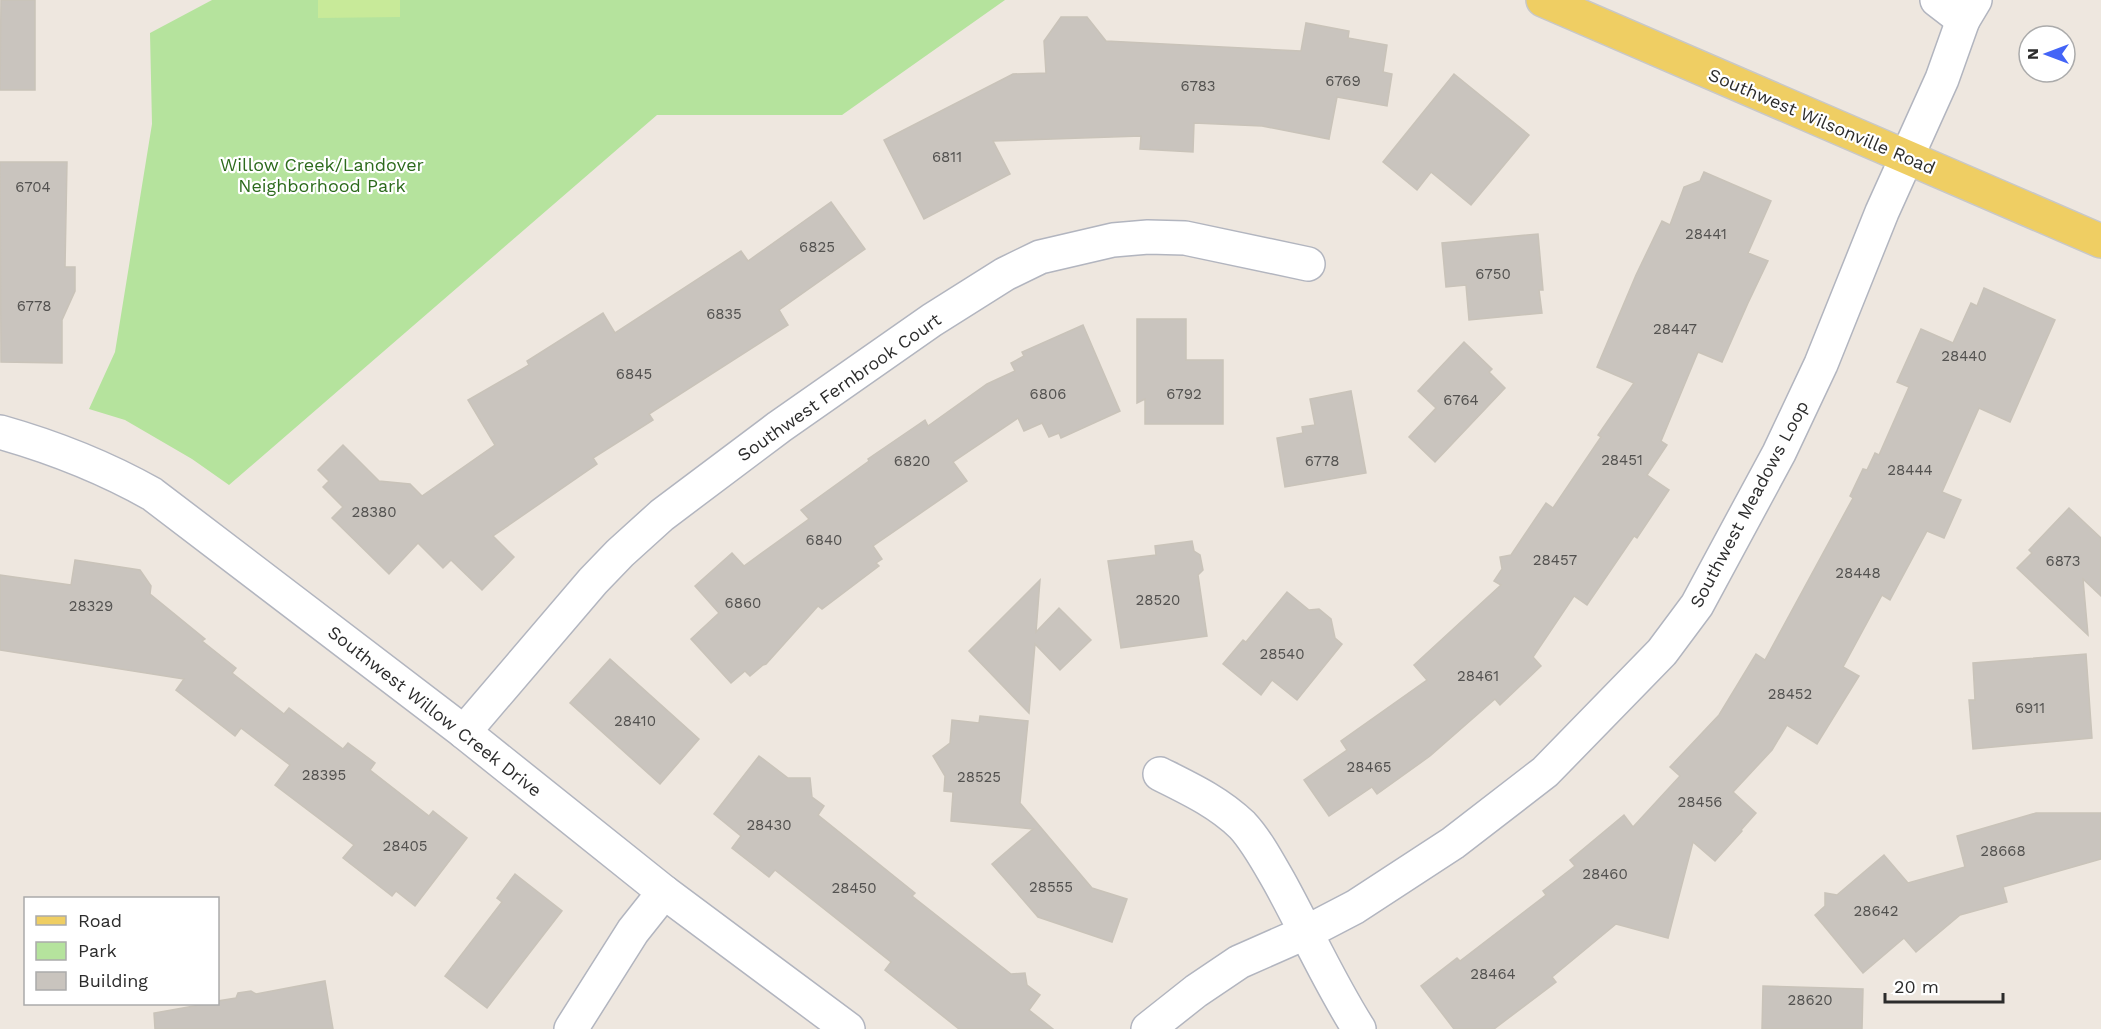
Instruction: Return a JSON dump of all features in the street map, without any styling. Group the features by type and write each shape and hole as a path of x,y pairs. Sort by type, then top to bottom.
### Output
{"main road":[{"name":"Southwest Wilsonville Road","path":"1544,0 2101,241"}],"street":[{"path":"1937,0 1969,10"},
{"name":"Southwest Meadows Loop","path":"1148,1029 1196,991 1239,962 1307,932 1355,907 1453,843 1545,772 1662,652 1697,605 1784,443 1821,364 1905,156 1942,79 1969,10"},
{"name":"Southwest Fernbrook Court","path":"464,732 593,581 620,553 663,515 779,427 932,320 1005,274 1040,257 1113,240 1148,237 1185,238 1308,264"},
{"name":"Southwest Willow Creek Drive","path":"0,432 28,440 115,473 152,494 290,597 464,732 664,892 848,1029"},
{"path":"1160,774 1209,798 1243,827 1268,862 1359,1029"},
{"path":"571,1029 633,931 664,892"}],"green space":[{"name":"Willow Creek/Landover Neighborhood Park","path":"212,0 1005,0 842,115 657,115 229,485 192,459 125,420 89,409 115,352 152,124 150,33"},
{"path":"318,0 400,0 400,17 318,18"}],"building":[{"path":"1,0 35,0 35,90 0,90"},
{"path":"1061,17 1087,17 1106,41 1301,51 1306,23 1349,31 1348,38 1387,45 1383,72 1392,74 1387,106 1337,97 1329,139 1262,126 1194,123 1193,152 1140,149 1141,136 993,141 1010,174 924,219 884,140 1013,74 1046,73 1044,41"},
{"path":"1454,74 1529,135 1471,205 1431,172 1417,190 1383,162"},
{"path":"0,162 67,162 65,267 75,267 75,291 62,320 62,363 1,362"},
{"path":"1704,172 1771,201 1748,253 1768,261 1722,362 1698,352 1661,441 1667,445 1647,475 1669,490 1637,538 1634,536 1587,605 1574,596 1533,657 1541,666 1500,705 1495,699 1430,756 1377,794 1372,787 1329,816 1304,780 1347,750 1341,741 1427,680 1414,665 1501,585 1494,581 1502,569 1500,557 1511,555 1546,503 1553,508 1601,437 1598,435 1634,383 1597,367 1662,221 1670,225 1684,187 1700,181"},
{"path":"831,202 865,249 779,310 788,325 649,414 653,420 593,458 597,464 493,536 514,557 482,590 451,560 443,568 418,543 389,574 332,518 343,507 323,487 329,481 318,470 343,445 379,481 410,484 422,496 495,445 468,400 529,365 527,361 603,313 615,333 741,251 748,261"},
{"path":"1538,234 1543,290 1539,290 1542,313 1469,320 1466,285 1446,287 1442,243"},
{"path":"1984,288 2055,320 2010,422 1979,408 1942,492 1961,500 1944,538 1927,531 1890,600 1882,595 1843,667 1859,676 1817,744 1787,725 1772,750 1733,792 1756,813 1742,831 1715,861 1693,842 1668,938 1616,924 1552,977 1556,982 1494,1029 1454,1029 1421,986 1457,958 1460,961 1546,895 1543,891 1575,866 1570,860 1624,815 1633,827 1680,776 1670,767 1719,715 1756,654 1765,660 1853,498 1850,496 1863,469 1867,470 1875,453 1879,455 1909,387 1897,382 1921,329 1953,343 1971,303 1977,306"},
{"path":"1137,319 1186,319 1186,360 1223,360 1223,424 1145,424 1145,399 1137,403"},
{"path":"1083,325 1120,411 1061,438 1059,433 1049,437 1042,423 1024,431 1018,418 953,462 967,481 873,546 882,559 876,563 879,566 822,609 818,606 766,664 750,676 745,671 731,683 691,639 719,613 695,586 732,553 744,566 809,519 801,510 869,461 868,459 925,420 928,426 987,384 1015,371 1011,363 1024,356 1022,352"},
{"path":"1464,342 1492,369 1489,372 1505,388 1435,462 1409,437 1436,408 1418,391"},
{"path":"1351,391 1366,473 1285,487 1277,438 1303,433 1302,427 1315,425 1310,399"},
{"path":"2069,508 2101,538 2101,596 2083,579 2088,635 2017,568 2032,553 2029,550"},
{"path":"1192,541 1194,551 1200,555 1203,570 1198,575 1207,636 1121,648 1108,561 1156,555 1155,546"},
{"path":"75,560 140,570 151,586 150,594 236,668 232,673 284,714 289,708 343,749 348,743 375,763 370,770 429,816 433,811 467,838 415,906 396,891 392,896 343,858 354,845 275,785 290,765 241,728 235,736 176,690 184,679 0,650 0,575 71,585"},
{"path":"1040,580 1036,632 1059,608 1091,640 1060,670 1035,644 1029,713 969,651"},
{"path":"1287,592 1309,610 1319,609 1331,619 1335,638 1342,644 1297,700 1272,680 1261,695 1223,664 1243,640 1246,642"},
{"path":"2086,654 2092,738 1973,749 1969,700 1975,700 1973,663"},
{"path":"610,659 699,739 660,784 570,703"},
{"path":"980,716 1028,721 1020,803 1092,888 1127,899 1112,942 1038,917 992,864 1033,829 951,821 953,792 944,791 945,776 933,756 950,743 952,720 979,723"},
{"path":"759,756 788,778 810,778 812,797 824,806 818,815 915,893 912,896 1011,974 1025,973 1027,985 1040,995 1029,1010 1053,1029 959,1029 885,970 891,962 775,870 769,877 732,848 741,836 714,814"},
{"path":"2036,813 2101,813 2101,859 2003,887 2007,902 1960,915 1916,952 1904,938 1863,973 1815,915 1825,906 1825,893 1837,895 1884,855 1908,883 1965,867 1957,836"},
{"path":"515,874 562,911 487,1008 445,976 502,902 497,898"},
{"path":"325,981 333,1029 155,1029 154,1013 199,1005 219,1005 219,1001 236,998 238,993 251,991 256,994"},
{"path":"1763,986 1863,989 1862,1029 1762,1029"}]}
